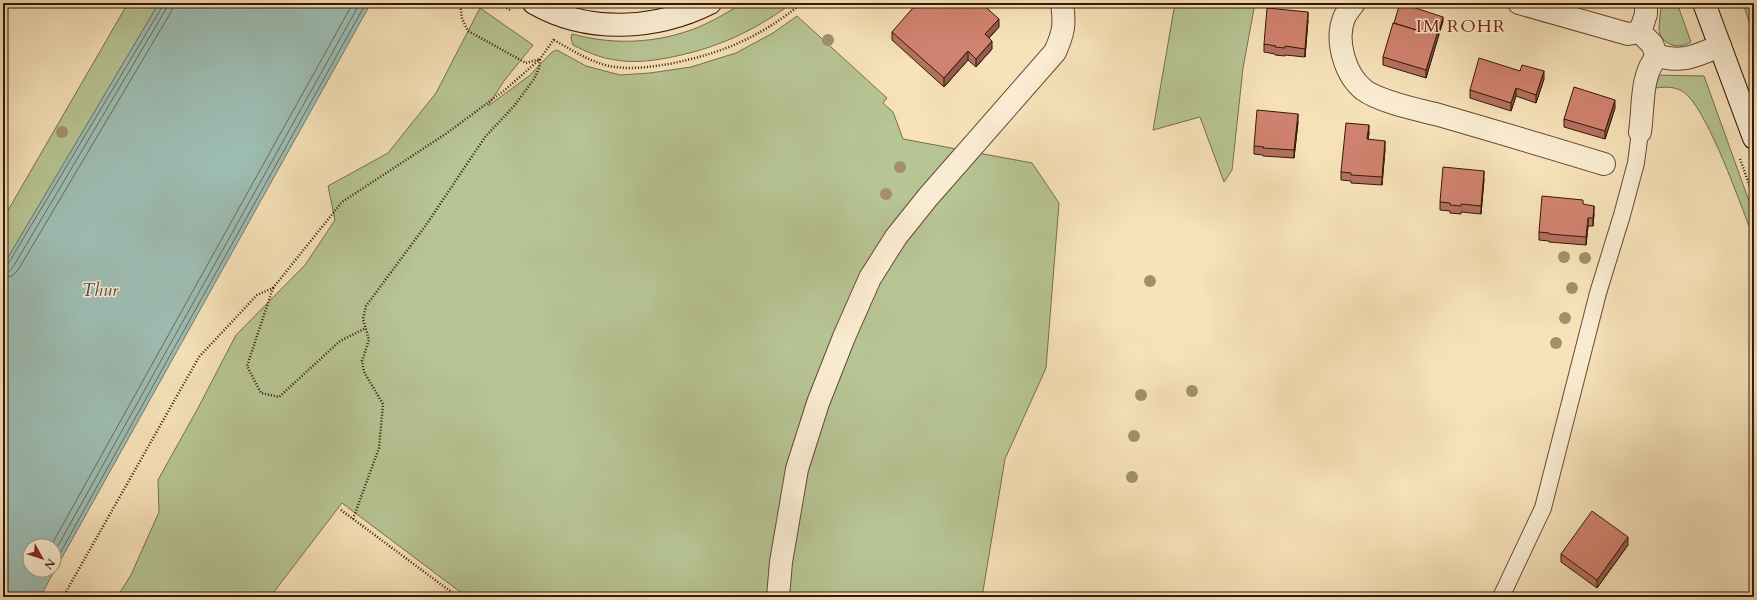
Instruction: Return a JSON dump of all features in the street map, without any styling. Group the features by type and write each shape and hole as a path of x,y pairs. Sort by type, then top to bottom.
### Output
{"street":[{"path":"536,4 565,16 585,22 608,25 634,25 659,22 684,15 710,3"},
{"path":"778,597 781,562 797,469 818,403 844,337 870,278 896,237 928,197 1055,52 1062,36 1064,19 1062,3"},
{"path":"1354,3 1344,18 1341,37 1343,55 1348,69 1365,90 1381,98 1604,164"},
{"path":"1519,3 1628,34 1640,32"},
{"path":"1640,32 1646,14 1646,3"},
{"path":"1704,3 1754,138"},
{"path":"1640,32 1652,44 1657,56"},
{"path":"1657,56 1672,59 1686,59 1720,46"},
{"path":"1640,132 1646,74 1657,56"}],"lane":[{"path":"1501,597 1543,508 1598,293 1636,163 1640,132"}],"path":[{"path":"460,3 462,19 468,31 526,63 540,59"},
{"path":"366,328 340,341 279,397 261,393 247,366 273,288 342,202 447,133 488,103 540,59 553,40 590,60 610,66 632,68 656,66 704,57 727,49 753,37 778,22 802,3"},
{"path":"353,519 379,448 383,404 364,372 362,361 369,340 363,319 366,306 426,225 484,137 514,106 534,79 539,68 540,59"},
{"path":"62,597 199,357 257,295 273,288"},
{"path":"341,510 458,597"}],"green space":[{"path":"128,3 159,3 3,266 3,219"},
{"path":"743,3 792,3 763,23 733,38 701,50 661,59 628,61 604,58 573,45 571,38 572,34 600,40 614,41 643,41 657,39 671,36 707,23"},
{"path":"1175,3 1255,3 1243,68 1232,170 1224,182 1200,117 1153,130"},
{"path":"1661,3 1677,3 1691,42 1681,46 1676,46 1666,42 1663,39 1659,29"},
{"path":"1743,3 1754,3 1754,37"},
{"path":"480,8 533,45 504,81 488,106 529,76 552,52 557,50 586,66 620,75 650,73 691,67 736,53 773,33 797,16 887,98 883,103 893,112 903,139 1032,163 1059,203 1046,368 1005,459 982,597 783,597 792,529 855,296 771,597 467,597 342,503 270,597 117,597 131,575 159,512 158,480 236,335 305,265 335,220 328,186 388,153 436,93"},
{"path":"1654,75 1704,76 1754,215 1754,239 1732,182 1702,115 1691,100 1679,89 1665,87 1655,88"}],"water":[{"name":"Thur","path":"159,3 371,3 62,558 62,538 22,538 22,578 51,578 40,597 3,597 3,266"}],"building":[{"path":"917,3 981,3 999,19 985,34 992,41 976,59 968,51 944,78 892,32"},
{"path":"1400,3 1443,17 1438,35 1438,31 1428,28 1426,33 1394,23"},
{"path":"1267,8 1308,12 1305,49 1285,46 1285,48 1275,47 1276,46 1264,44"},
{"path":"1393,23 1426,33 1428,28 1438,31 1426,70 1383,57"},
{"path":"1479,58 1520,71 1522,65 1544,71 1536,95 1516,88 1511,103 1470,90"},
{"path":"1574,87 1615,100 1605,131 1564,119"},
{"path":"1257,110 1298,114 1294,150 1254,146"},
{"path":"1346,123 1369,125 1367,139 1385,141 1382,177 1351,175 1351,173 1341,172"},
{"path":"1443,167 1484,171 1481,206 1461,204 1461,206 1450,205 1450,203 1440,202"},
{"path":"1542,196 1583,200 1583,204 1594,206 1593,218 1588,218 1586,237 1539,232"},
{"path":"1592,511 1628,537 1597,580 1561,554"}],"district":[{"name":"IM ROHR","path":"1461,26"}]}
